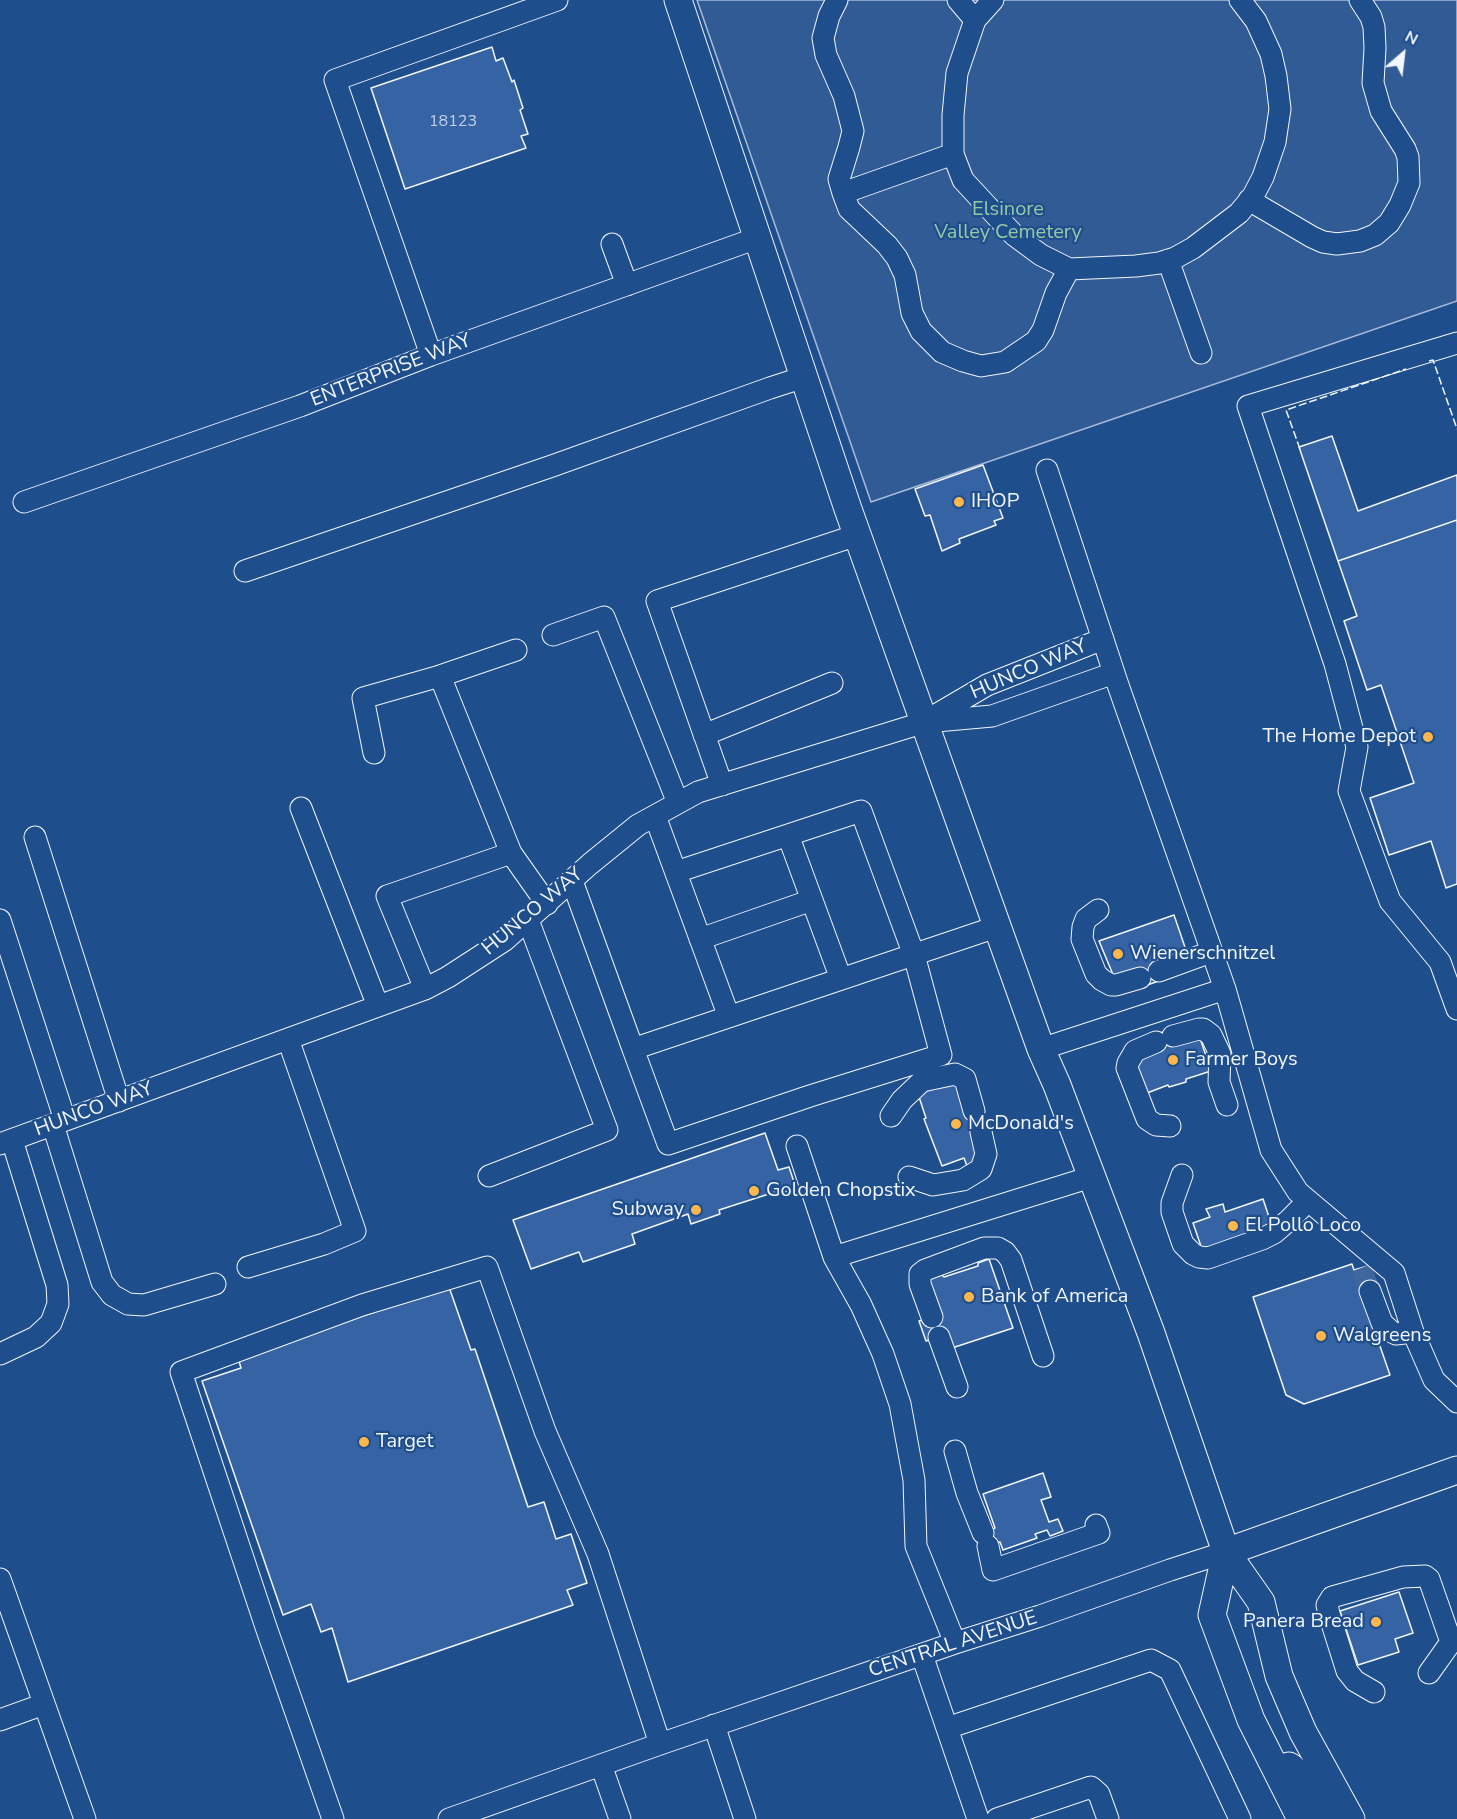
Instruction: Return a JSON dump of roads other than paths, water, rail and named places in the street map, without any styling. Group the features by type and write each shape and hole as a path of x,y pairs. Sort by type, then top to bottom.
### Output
{"main road":[{"path":"678,0 857,535 996,927 1151,1333 1226,1552 1260,1602 1279,1676 1303,1732 1351,1819"},
{"name":"CENTRAL AVENUE","path":"1226,1552 1457,1470"},
{"path":"1226,1552 1212,1615 1251,1720 1301,1819"},
{"path":"1264,1746 1292,1768 1326,1819"}],"street":[{"path":"430,355 335,80 557,0"},
{"path":"837,0 829,16 823,38 826,55 844,96 853,131 839,178 849,209 887,245 897,258 905,275 912,313 921,331 942,352 963,361 981,366 995,365 1011,359 1036,341 1056,293 1069,269"},
{"path":"958,0 975,20"},
{"path":"993,0 975,20 957,73 953,115 953,154 963,180 1014,235 1041,255 1069,269 1136,266 1168,260 1193,248 1239,213 1249,200 1263,177 1275,142 1280,109 1276,76 1270,54 1256,21 1240,0"},
{"path":"1249,200 1312,237 1323,242 1337,244 1369,239 1382,231 1401,205 1409,183 1408,157 1381,111 1372,83 1376,48 1374,27 1371,16 1360,0"},
{"path":"843,193 953,154"},
{"name":"ENTERPRISE WAY","path":"24,502 300,406 430,355 758,238"},
{"path":"612,244 627,285"},
{"path":"1168,260 1201,353"},
{"path":"1457,343 1248,406 1335,664 1357,747 1348,791 1390,901 1440,962 1457,1009"},
{"path":"245,571 804,377"},
{"path":"1047,470 1102,639 1225,989 1271,1150 1298,1192 1394,1273 1413,1332 1434,1380 1457,1402"},
{"path":"722,785 657,601 857,535"},
{"path":"553,635 604,617 678,803"},
{"name":"HUNCO WAY","path":"925,722 987,685 1102,639"},
{"path":"374,753 363,698 440,676 516,650"},
{"name":"HUNCO WAY","path":"6,1142 425,989 505,940 638,825 698,792 925,722 992,716 1114,673"},
{"path":"440,676 511,853 547,904"},
{"path":"704,735 832,683"},
{"path":"301,808 378,1006"},
{"path":"572,881 668,1144 942,1055 914,955 861,810 676,872"},
{"path":"655,816 729,1017"},
{"path":"788,835 841,979"},
{"path":"35,837 119,1101"},
{"path":"425,989 387,896 511,853"},
{"path":"700,939 812,900"},
{"path":"1098,910 1086,919 1082,939 1096,974 1112,985 1211,952"},
{"path":"0,920 102,1282 112,1295 128,1304 144,1305 216,1284"},
{"path":"489,1176 608,1130 528,920"},
{"path":"633,1049 996,927"},
{"path":"1041,1048 1225,989"},
{"path":"1170,1126 1156,1125 1147,1119 1127,1068 1135,1051 1164,1039 1199,1029 1211,1035 1220,1053 1219,1082 1227,1105"},
{"path":"248,1267 324,1244 355,1231 288,1039"},
{"path":"891,1116 902,1100 922,1081 955,1074 965,1079 974,1111"},
{"path":"909,1177 933,1185 963,1180 981,1169 987,1154 981,1132"},
{"path":"0,1354 36,1337 51,1323 58,1304 57,1285 6,1142"},
{"path":"797,1146 834,1257 861,1305 879,1344 900,1404 914,1479 916,1546 955,1643"},
{"path":"1182,1175 1172,1203 1172,1212 1183,1244 1192,1254 1199,1257 1208,1258 1274,1233 1308,1201"},
{"path":"834,1257 1091,1177"},
{"path":"1350,1234 1361,1268"},
{"path":"957,1387 920,1284 920,1274 925,1270 984,1248 998,1248 1005,1252 1011,1260 1043,1356"},
{"path":"333,1819 181,1372 363,1305 488,1267 545,1431 598,1554 660,1744"},
{"path":"1370,1291 1382,1323 1396,1334 1413,1332"},
{"path":"955,1451 967,1493 986,1539 993,1570 1099,1533 1096,1525"},
{"name":"CENTRAL AVENUE","path":"450,1819 714,1725 1226,1552"},
{"path":"1374,1692 1355,1681 1347,1671 1327,1605 1332,1597 1403,1577 1425,1576 1429,1579 1454,1641 1429,1673"},
{"path":"0,1579 85,1819"},
{"path":"922,1655 978,1819"},
{"path":"947,1728 1151,1659 1170,1670 1240,1819"},
{"path":"0,1720 44,1704"},
{"path":"714,1725 745,1819"},
{"path":"601,1765 620,1819"},
{"path":"997,1819 1091,1788 1099,1794 1108,1819"}],"tunnel":[{"path":"1361,1268 1370,1291"}],"place":[{"name":"IHOP","path":"959,502"},
{"name":"The Home Depot","path":"1428,737"},
{"name":"Wienerschnitzel","path":"1118,954"},
{"name":"Farmer Boys","path":"1173,1060"},
{"name":"McDonald's","path":"956,1124"},
{"name":"Golden Chopstix","path":"754,1191"},
{"name":"Subway","path":"696,1210"},
{"name":"El Pollo Loco","path":"1233,1226"},
{"name":"Bank of America","path":"969,1297"},
{"name":"Walgreens","path":"1321,1336"},
{"name":"Target","path":"364,1442"},
{"name":"Panera Bread","path":"1376,1622"}],"park label":[{"name":"Elsinore Valley Cemetery","path":"1008,222"}]}
